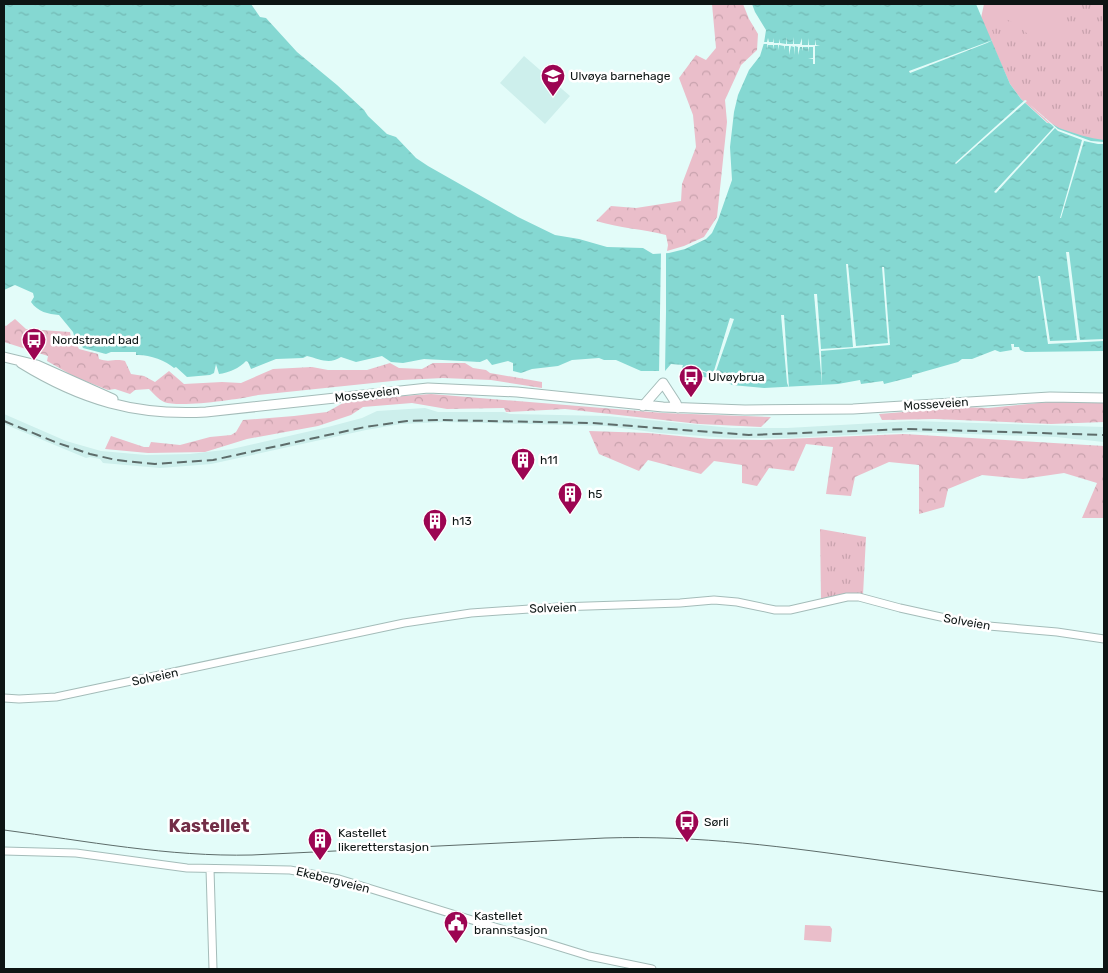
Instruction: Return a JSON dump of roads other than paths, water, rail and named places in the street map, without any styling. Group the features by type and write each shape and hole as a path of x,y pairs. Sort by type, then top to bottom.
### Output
{"highway":[{"name":"Mosseveien","path":"4,357 21,363 37,365 85,388 124,402 136,409 169,413 206,412 428,388 517,392 598,401 620,398 645,403 745,410 871,408 1058,396 1104,398"},
{"path":"645,403 663,382 677,405"}],"street":[{"name":"Solveien","path":"4,698 44,699 95,690 404,623 471,613 558,607 714,600 737,602 775,610 790,610 856,596 900,608 970,623 999,628 1052,631 1104,639"},
{"name":"Ekebergveien","path":"4,851 70,853 162,866 271,868 322,875 589,956 652,969"},
{"path":"210,868 214,969"}],"water":[{"path":"4,4 251,4 260,17 266,18 297,52 337,85 387,134 396,137 416,158 428,166 518,217 555,235 607,247 643,248 653,254 685,249 706,239 712,233 718,220 732,180 730,147 738,95 749,70 760,56 764,43 766,30 752,4 976,4 1010,84 1021,99 1047,123 1077,134 1104,140 1104,351 1025,352 1011,344 1012,350 1000,352 995,350 972,359 962,359 958,362 912,375 912,377 884,384 883,381 861,384 860,380 838,384 764,388 732,385 723,380 691,375 682,368 683,365 671,364 665,371 641,371 616,360 599,358 572,360 558,366 532,369 521,373 513,371 513,363 508,361 492,365 487,359 480,362 424,359 403,363 391,362 382,356 356,362 341,357 328,361 307,356 303,358 276,359 251,369 246,361 234,370 219,374 216,364 214,373 210,375 187,377 176,367 174,368 166,362 145,355 136,355 136,352 111,352 106,354 83,348 80,342 76,342 73,332 59,315 44,312 31,302 34,297 33,293 15,285 4,290"}],"tram line":[{"path":"4,830 159,851 221,855 605,838 674,838 810,851 1104,892"}],"railway":[{"path":"4,421 90,454 116,460 155,464 213,460 365,427 407,421 438,420 592,423 749,435 908,429 1104,435"}],"place":[{"name":"Ulvøya barnehage","path":"553,97"},
{"name":"Nordstrand bad","path":"34,361"},
{"name":"Ulvøybrua","path":"691,398"},
{"name":"h11","path":"523,481"},
{"name":"h5","path":"570,515"},
{"name":"h13","path":"435,542"},
{"name":"Sørli","path":"687,843"},
{"name":"Kastellet likeretterstasjon","path":"320,861"},
{"name":"Kastellet brannstasjon","path":"456,944"}],"district":[{"name":"Kastellet","path":"209,826"}]}
